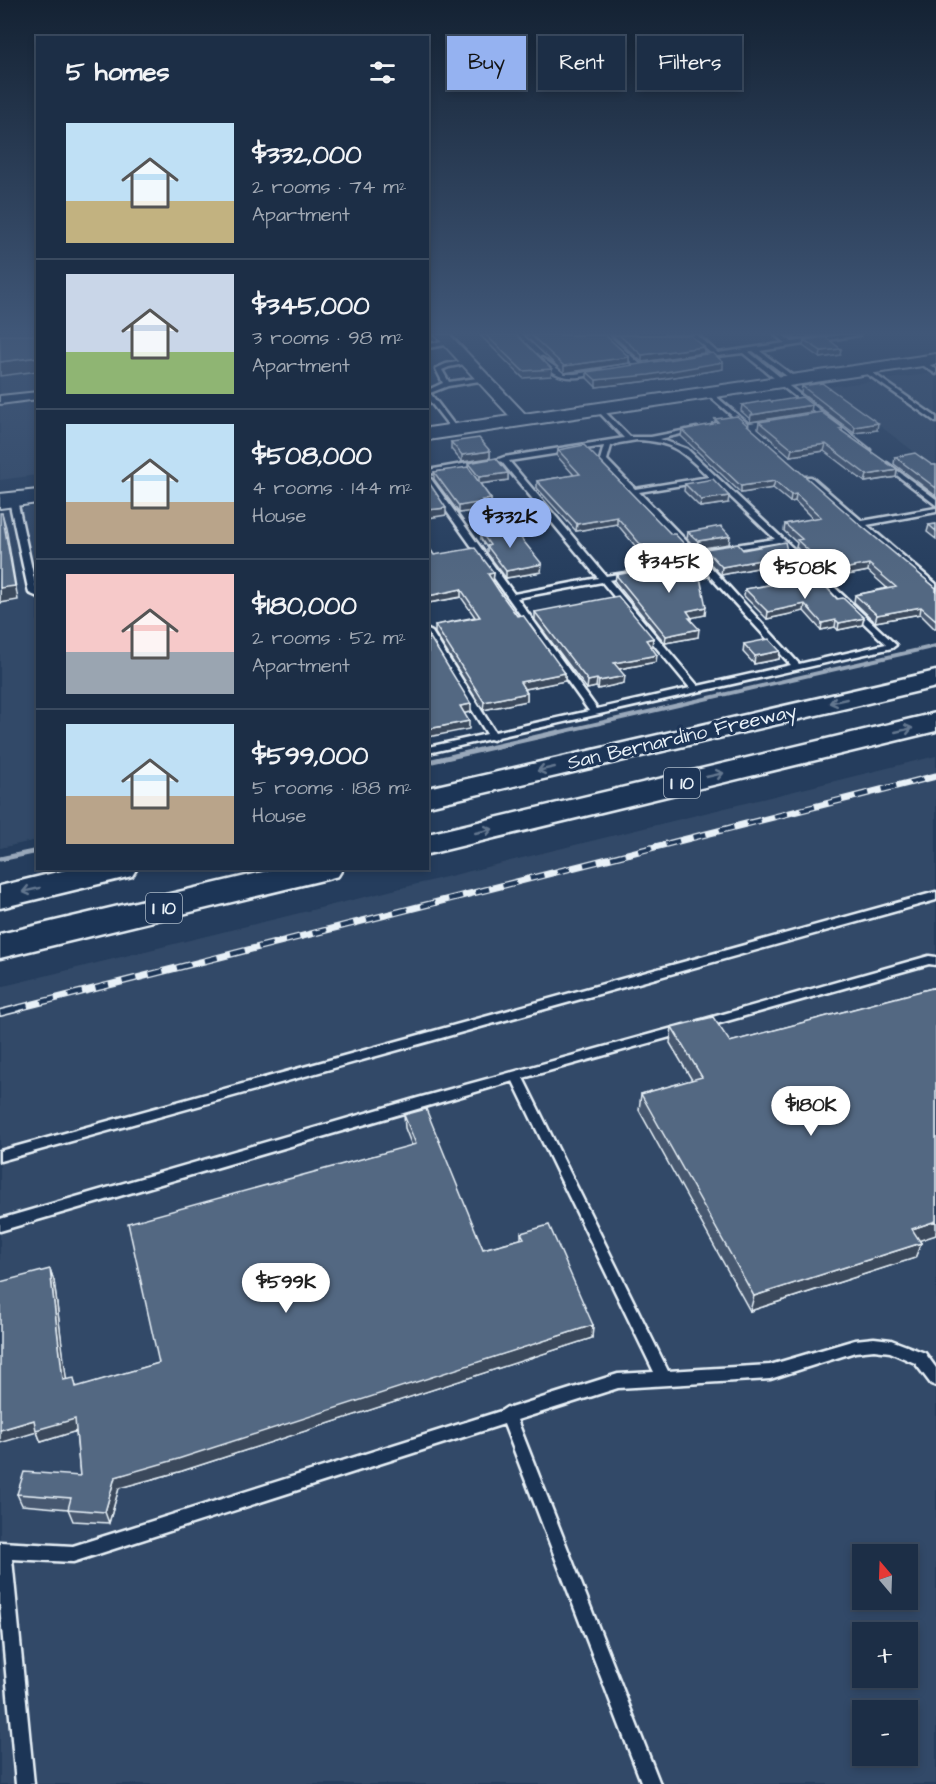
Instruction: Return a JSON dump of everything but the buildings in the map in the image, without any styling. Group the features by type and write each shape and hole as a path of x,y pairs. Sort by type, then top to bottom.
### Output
{"highway":[{"name":"San Bernardino Freeway","path":"429,797 936,678"},
{"name":"I 10","path":"429,844 936,722"},
{"path":"0,897 113,870"},
{"name":"I 10","path":"0,946 320,870"},
{"path":"0,963 294,877"}],"main road":[{"path":"429,434 534,418"},
{"path":"4,496 36,484"},
{"path":"4,496 36,496"}],"lane":[{"path":"446,418 455,430"},
{"path":"608,418 628,438"},
{"path":"738,418 747,426 758,425"},
{"path":"827,418 872,454"},
{"path":"651,439 701,428"},
{"path":"429,472 628,438 669,442 685,450 892,645 429,750"},
{"path":"614,442 608,445 603,460 697,557 797,667"},
{"path":"504,459 696,690"},
{"path":"881,460 936,503"},
{"path":"801,473 936,588"},
{"path":"633,491 714,478"},
{"path":"429,482 595,713"},
{"path":"4,496 33,593 36,594"},
{"path":"860,524 936,510"},
{"path":"690,563 697,557 780,540"},
{"path":"512,597 636,573"},
{"path":"429,634 493,737"},
{"path":"0,1156 936,896"},
{"path":"0,1225 516,1076 929,960 936,961"},
{"path":"516,1076 664,1378"},
{"path":"25,1784 2,1550 73,1554 507,1414 618,1381 770,1372 855,1346 874,1344 904,1351 920,1358 936,1378"},
{"path":"507,1414 651,1784"}],"shaded area":[{"path":"0,418 36,418 36,475 0,480"},
{"path":"870,418 936,418 936,468"},
{"path":"36,506 36,840 0,848 0,512"},
{"path":"936,756 936,1784 0,1784 0,987"}],"waterway":[{"path":"552,734 936,646"},
{"path":"429,762 559,732"},
{"path":"0,859 36,851"}],"railway":[{"path":"14,1009 936,776"},
{"path":"0,1013 20,1008"}]}
